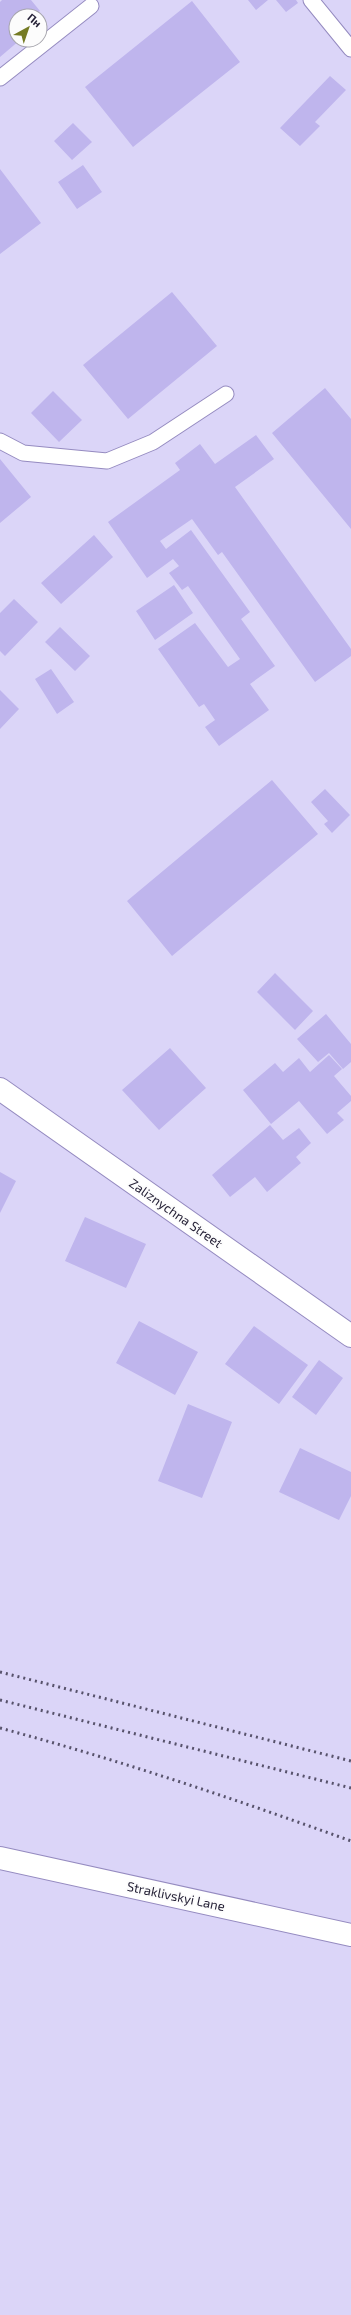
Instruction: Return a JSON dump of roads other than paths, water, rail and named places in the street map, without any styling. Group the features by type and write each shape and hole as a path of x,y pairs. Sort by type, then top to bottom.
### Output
{"street":[{"name":"Zaliznychna Street","path":"0,1089 351,1336"},
{"name":"Straklivskyi Lane","path":"0,1858 351,1935"}],"lane":[{"path":"311,0 351,49"},
{"path":"0,78 91,6"},
{"path":"0,441 23,453 107,462 153,442 226,394"}],"railway":[{"path":"0,1672 351,1761"},
{"path":"0,1700 351,1788"},
{"path":"0,1728 89,1753 177,1781 351,1841"}]}
